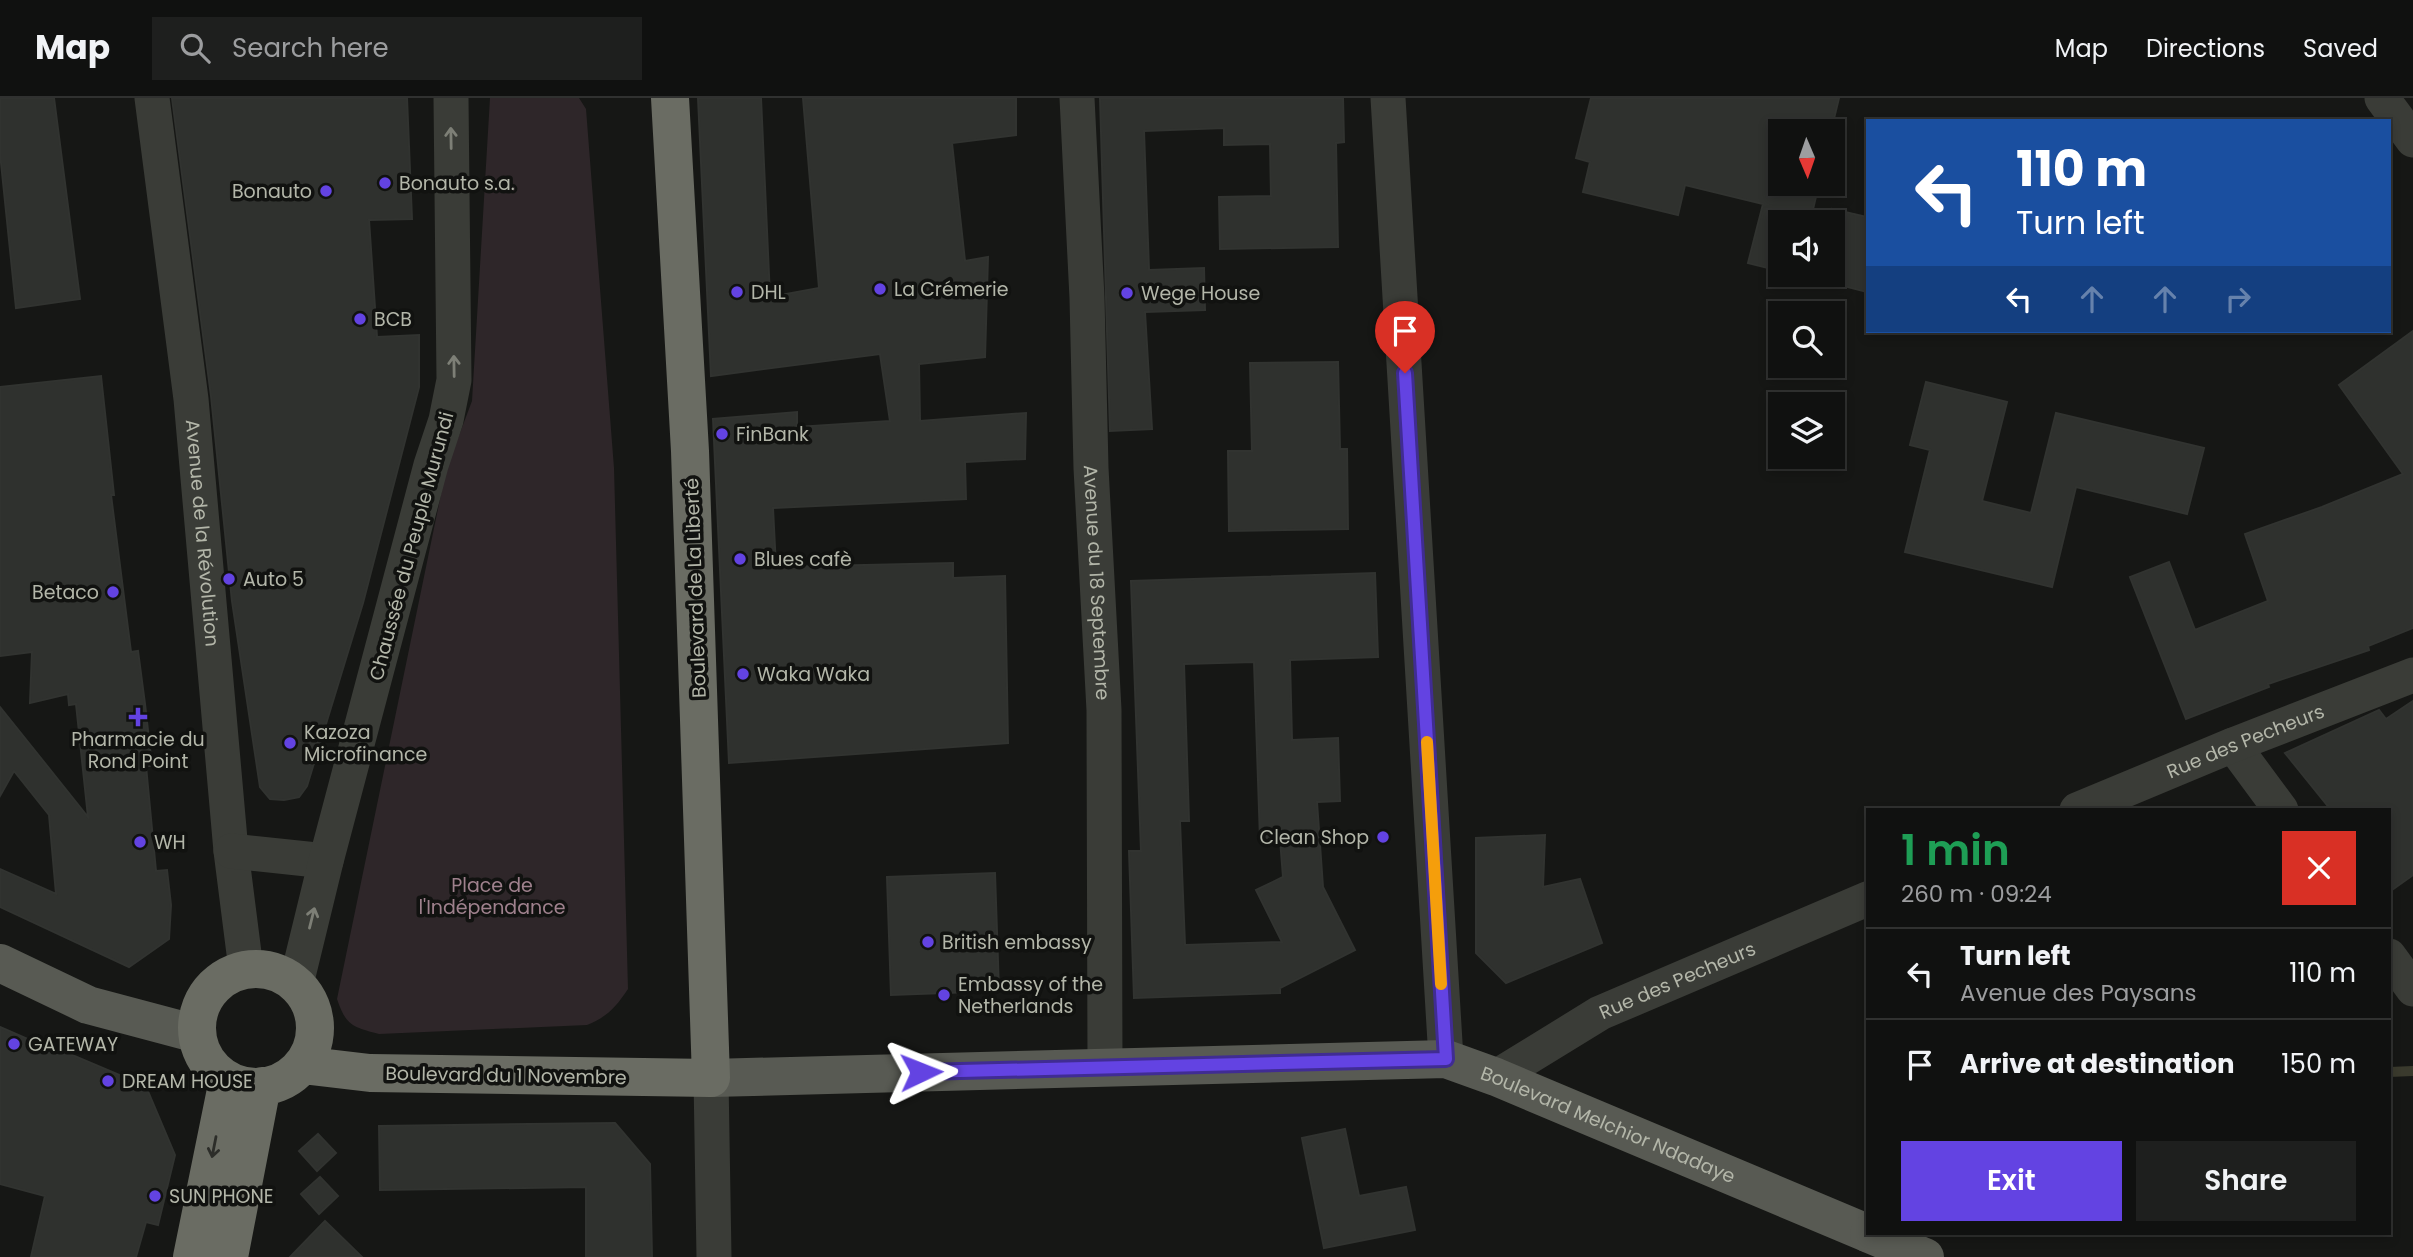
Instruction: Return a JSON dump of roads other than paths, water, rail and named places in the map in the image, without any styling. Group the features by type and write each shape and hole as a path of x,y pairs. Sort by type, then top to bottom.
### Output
{"highway":[{"name":"Boulevard de La Liberté","path":"670,98 690,451 711,1079"},
{"path":"264,969 281,974 296,984 307,998 314,1015 313,1041 302,1065 284,1080 245,1083 213,1069 202,1053 197,1034 199,1010 211,990 229,975 246,970 264,969"},
{"name":"Boulevard du 1 Novembre","path":"302,1065 370,1073 711,1079"},
{"path":"192,1257 245,1083"},
{"path":"229,1257 245,1083"}],"main road":[{"path":"0,963 88,1004 197,1034"},
{"name":"Boulevard Melchior Ndadaye","path":"711,1079 1446,1059 1496,1077 1866,1232"},
{"name":"Boulevard Melchior Ndadaye","path":"1873,1235 1925,1257"}],"street":[{"name":"Avenue de la Révolution","path":"152,98 191,398 231,851 246,970"},
{"name":"Chaussée du Peuple Murundi","path":"296,984 431,465 446,420 454,380 451,98"},
{"name":"Avenue du 18 Septembre","path":"1077,98 1087,298 1091,468 1104,710 1105,1067"},
{"path":"1388,98 1446,1059"},
{"path":"2382,98 2413,140"},
{"name":"Rue des Pecheurs","path":"2082,808 2413,674"},
{"path":"2233,745 2280,808"},
{"path":"231,851 326,861"},
{"name":"Rue des Pecheurs","path":"1496,1077 1600,1013 1866,898"},
{"path":"2391,959 2413,989"},
{"path":"711,1079 714,1257"}],"waterway":[{"path":"2391,1072 2413,1071"}],"place":[{"name":"Bonauto s.a.","path":"385,183"},
{"name":"Bonauto","path":"326,191"},
{"name":"La Crémerie","path":"880,289"},
{"name":"DHL","path":"737,292"},
{"name":"Wege House","path":"1127,293"},
{"name":"BCB","path":"360,319"},
{"name":"FinBank","path":"722,434"},
{"name":"Blues cafè","path":"740,559"},
{"name":"Auto 5","path":"229,579"},
{"name":"Betaco","path":"113,592"},
{"name":"Waka Waka","path":"743,674"},
{"name":"Pharmacie du Rond Point","path":"138,717"},
{"name":"Kazoza Microfinance","path":"290,743"},
{"name":"Clean Shop","path":"1383,837"},
{"name":"WH","path":"140,842"},
{"name":"British embassy","path":"928,942"},
{"name":"Embassy of the Netherlands","path":"944,995"},
{"name":"GATEWAY","path":"14,1044"},
{"name":"DREAM HOUSE","path":"108,1081"},
{"name":"SUN PHONE","path":"155,1196"}],"park label":[{"name":"Place de l'Indépendance","path":"492,896"}]}
